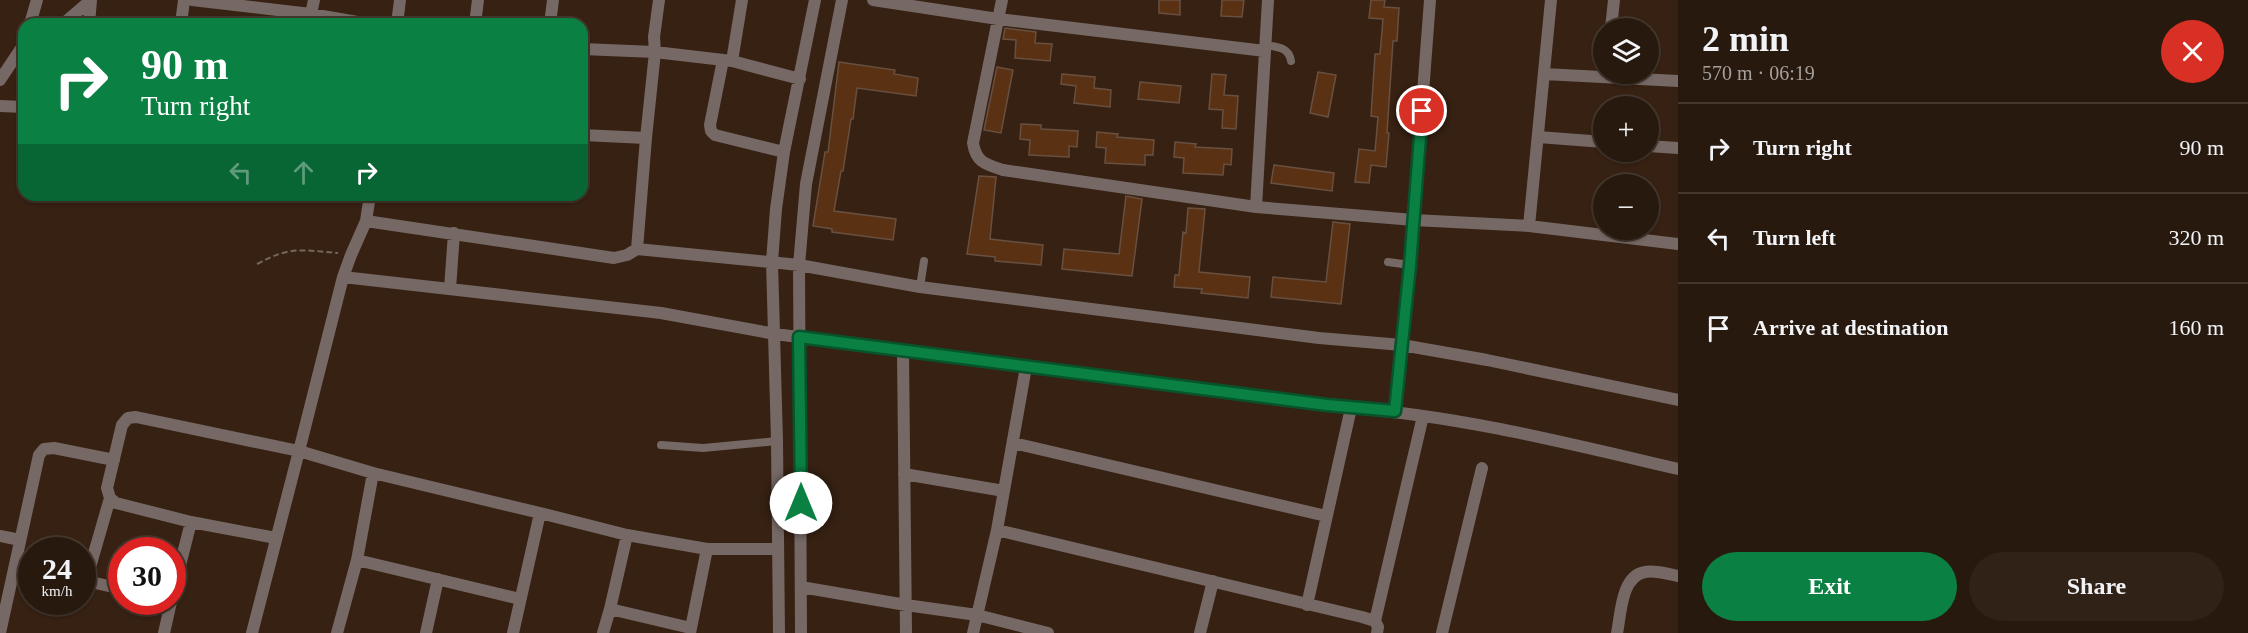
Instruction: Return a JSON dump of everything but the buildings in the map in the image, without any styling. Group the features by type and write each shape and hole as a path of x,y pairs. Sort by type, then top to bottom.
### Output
{"street":[{"path":"32,18 37,0"},
{"path":"70,18 91,0"},
{"path":"90,18 91,0"},
{"path":"182,18 184,0"},
{"path":"192,0 334,18"},
{"path":"311,14 314,0"},
{"path":"397,18 400,0"},
{"path":"476,18 478,0"},
{"path":"551,18 553,0"},
{"path":"637,249 645,138 659,0"},
{"path":"742,0 710,125 711,131 715,135 784,153"},
{"path":"779,633 772,262 776,209 784,153 815,0"},
{"path":"801,633 799,265 806,184 842,0"},
{"path":"873,0 1137,41 1265,48"},
{"path":"1002,0 973,142 975,155 986,165 1003,170 1256,207 1414,220 1529,226 1678,244"},
{"path":"1256,207 1268,0"},
{"path":"1395,411 1414,220 1430,0"},
{"path":"1529,226 1551,0"},
{"path":"1612,18 1614,0"},
{"path":"588,49 655,52 728,60 800,79"},
{"path":"0,80 18,53"},
{"path":"1544,74 1593,75"},
{"path":"1659,79 1678,81"},
{"path":"0,106 18,107"},
{"path":"588,135 645,138"},
{"path":"1538,137 1593,141"},
{"path":"1659,147 1678,148"},
{"path":"255,632 276,538 344,277 366,221 369,201"},
{"path":"366,221 614,258 627,255 637,249 799,265 920,287 1319,338 1402,345 1488,360 1678,400"},
{"path":"450,289 454,233"},
{"path":"344,277 661,313 775,334 903,352 1351,408 1395,411 1567,443 1678,469"},
{"path":"903,352 906,633"},
{"path":"973,633 997,530 1026,367"},
{"path":"1307,605 1351,408"},
{"path":"997,530 1307,605 1376,627 1423,416"},
{"path":"276,538 191,522 116,503 110,498 107,488 122,425 128,418 136,417 299,451 373,473 627,535 707,549 777,549"},
{"path":"1013,443 1326,516"},
{"path":"21,537 39,455 44,449 54,448 114,460"},
{"path":"1442,633 1482,468"},
{"path":"337,633 357,560 373,473"},
{"path":"904,474 1004,491"},
{"path":"96,543 110,498"},
{"path":"513,633 540,513"},
{"path":"186,542 191,522"},
{"path":"603,633 627,535"},
{"path":"0,536 18,540"},
{"path":"610,609 690,631 707,549"},
{"path":"0,633 18,550"},
{"path":"357,560 520,599"},
{"path":"1617,633 1626,587 1633,576 1646,571 1678,576"},
{"path":"426,633 438,579"},
{"path":"1200,633 1212,581"},
{"path":"801,587 977,615 1048,633"},
{"path":"164,633 168,615"}],"lane":[{"path":"1265,48 1286,49 1291,61"},
{"path":"920,287 924,261"},
{"path":"1388,262 1410,265"},
{"path":"661,445 703,448 777,441"}],"path":[{"path":"257,264 273,255 294,249 351,255"}],"route":[{"path":"801,503 799,337 1351,408 1395,411 1410,265 1422,111"}]}
